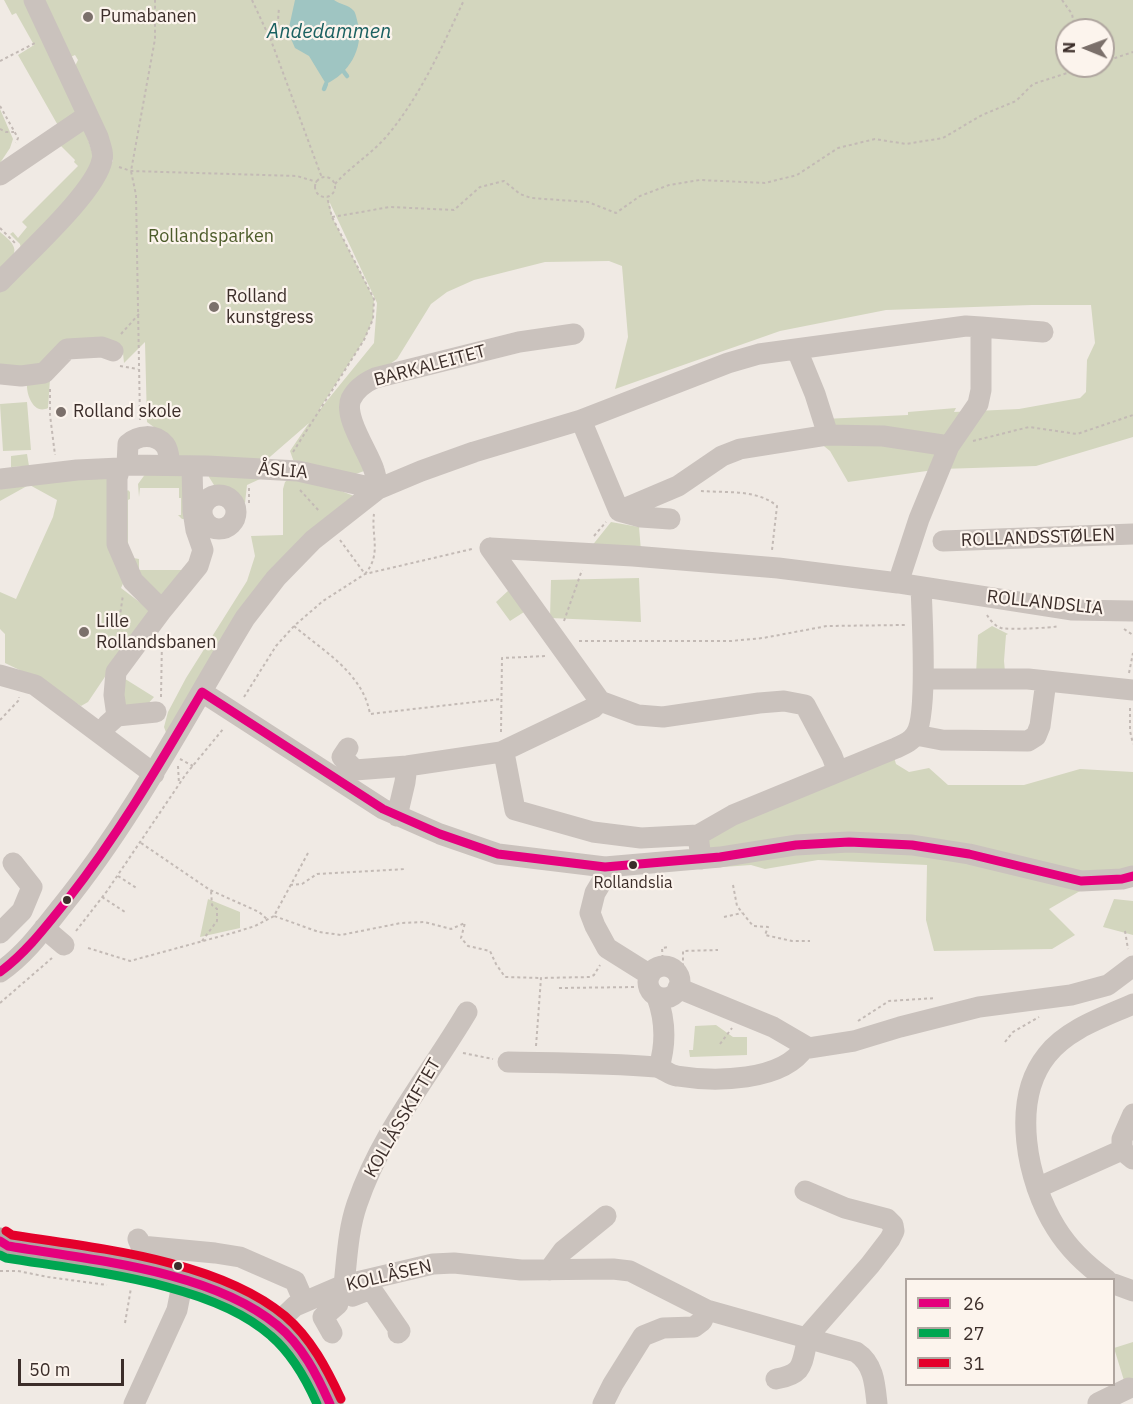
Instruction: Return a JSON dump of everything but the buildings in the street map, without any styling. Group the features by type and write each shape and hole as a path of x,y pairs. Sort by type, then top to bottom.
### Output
{"main road":[{"path":"3,1245 106,1263 183,1280 231,1297 276,1324 295,1343 309,1361 330,1404"}],"street":[{"path":"0,282 63,218 93,180 103,159 98,137 34,0"},
{"path":"0,175 87,116"},
{"path":"898,583 919,519 949,446 978,404 981,390 981,327"},
{"path":"0,972 22,954 92,869 154,774 245,618 276,578 313,540 378,489 420,471 474,452 581,420 728,363 759,354 955,328 981,327 1043,332"},
{"name":"BARKALEITET","path":"378,489 374,470 350,411 350,400 364,383 375,378 519,342 574,334"},
{"path":"0,374 21,376 44,373 67,349 102,346 114,355"},
{"path":"797,350 815,394 828,435"},
{"path":"581,420 619,511"},
{"path":"619,511 678,486 722,456 740,449 828,435 883,436 949,446"},
{"path":"162,610 133,581 117,544 117,478 124,467 128,444 135,438 143,436 154,438 164,445 170,465"},
{"name":"ÅSLIA","path":"0,478 170,465 298,471 324,475 378,489"},
{"path":"199,466 204,473 207,487 214,496"},
{"path":"117,716 114,695 116,672 198,566 203,549 199,518 199,466"},
{"path":"214,496 229,498 233,502 245,500 228,526 218,529 199,518 206,501 214,496"},
{"path":"619,511 641,517 670,519"},
{"name":"ROLLANDSSTØLEN","path":"943,541 1133,534"},
{"path":"490,548 600,701 638,714 663,717 759,703 796,702 805,705 838,772"},
{"name":"ROLLANDSLIA","path":"490,548 770,567 898,583 1071,610 1133,611"},
{"path":"501,752 505,758 515,810 593,832 641,838 698,835 733,815 896,748 916,735 924,680 921,587"},
{"path":"10,677 35,685 154,774"},
{"path":"924,680 1028,679 1131,690"},
{"path":"916,735 942,740 1028,741 1036,736 1040,726 1046,681"},
{"path":"202,692 383,809 440,834 498,854 605,867 720,858 796,845 849,842 912,845 969,854 1081,881 1122,879 1133,876"},
{"path":"348,748 342,757 355,770 407,766 501,752 593,708 600,701"},
{"path":"98,734 117,716 158,704"},
{"path":"398,816 407,766"},
{"path":"698,835 701,859"},
{"path":"0,933 22,911 32,887 13,863"},
{"path":"605,867 604,878 595,893 590,913 607,948 663,977 773,1027 805,1047 827,1047 854,1041 979,1007 1071,995 1108,985 1133,966"},
{"path":"44,928 64,945"},
{"path":"659,1067 663,1054 661,1007 663,977"},
{"path":"1105,1278 1076,1255 1055,1228 1037,1188 1028,1160 1026,1118 1030,1088 1038,1069 1060,1041 1085,1026 1133,1004"},
{"name":"KOLLÅSSKIFTET","path":"332,1333 323,1317 338,1304 337,1288 348,1240 357,1203 367,1179 391,1131 467,1012"},
{"path":"508,1062 659,1067 675,1076 742,1079 793,1062 805,1047"},
{"path":"1037,1188 1127,1154 1122,1139 1133,1114"},
{"path":"776,1379 794,1375 799,1370 807,1338 870,1265 894,1231 893,1225 887,1219 866,1215 805,1191"},
{"path":"549,1270 563,1251 606,1216"},
{"path":"138,1239 141,1246 240,1257 295,1281 304,1302"},
{"name":"KOLLÅSEN","path":"276,1324 295,1306 337,1288 433,1264 454,1263 521,1270 613,1269 630,1271 707,1310 856,1353 866,1359 873,1376 877,1404"},
{"path":"134,1404 177,1310 183,1280"},
{"path":"1115,1285 1133,1292"},
{"path":"337,1288 353,1296 371,1289 400,1331 398,1333"},
{"path":"603,1404 617,1376 643,1336 663,1328 694,1327 702,1320 707,1310"},
{"path":"1098,1404 1103,1386"},
{"path":"1098,1404 1129,1388"}],"path":[{"path":"143,436 138,369 136,195 131,171 155,39 155,0"},
{"path":"252,0 271,40 322,178"},
{"path":"327,197 334,192 335,184 368,156 388,135 417,93 464,0"},
{"path":"1062,0 1073,18"},
{"path":"271,40 277,35 279,7"},
{"path":"0,61 51,34"},
{"path":"1115,58 1133,52"},
{"path":"332,217 390,207 454,210 480,187 504,182 520,194 531,198 588,202 616,213 640,196 669,185 700,180 765,183 797,175 838,148 874,139 906,144 943,138 982,115 1017,101 1033,84 1055,77"},
{"path":"0,106 18,138 15,144"},
{"path":"0,129 14,132"},
{"path":"103,159 131,171 297,176 317,182"},
{"path":"327,197 318,194 317,182 322,178 328,178 335,184"},
{"path":"321,514 282,470 310,422 364,340 373,319 374,299 332,217 327,197"},
{"path":"138,369 114,355 139,314"},
{"path":"49,473 51,366"},
{"path":"949,446 1029,427 1077,434 1133,415"},
{"path":"678,486 700,491 750,494 777,506 770,567"},
{"path":"365,574 371,566 376,544 373,526 378,489"},
{"path":"501,752 502,658 549,657 586,553 610,517 619,511"},
{"path":"339,537 365,574"},
{"path":"239,703 276,646 294,626 323,601 365,574 454,552 490,548"},
{"path":"116,672 115,648 123,590 129,575"},
{"path":"158,704 162,610"},
{"path":"555,640 731,641 763,638 827,626 922,625"},
{"path":"294,626 350,673 361,687 370,714 501,699"},
{"path":"0,720 19,700 10,677"},
{"path":"1131,690 1130,731 1133,744"},
{"path":"0,1003 46,965 64,945 110,888 179,786 224,728"},
{"path":"179,786 177,757 194,766"},
{"path":"141,843 211,891 258,912 268,920"},
{"path":"88,948 130,961 255,926 274,916 308,853"},
{"path":"290,885 302,884 317,874 406,869"},
{"path":"118,876 138,889"},
{"path":"106,882 110,888"},
{"path":"734,885 737,906 753,926 768,927 765,935 792,941 810,941"},
{"path":"202,941 216,921 218,909 212,904 211,891"},
{"path":"102,897 125,912"},
{"path":"724,917 742,913"},
{"path":"274,916 319,932 341,935 401,922 424,922 452,929 465,923 462,938 468,946 490,951 505,977 590,977 601,964 607,948"},
{"path":"559,988 632,988 683,968 683,951 718,950"},
{"path":"536,1051 541,978"},
{"path":"458,1052 508,1062"},
{"path":"125,1323 132,1282"}],"green space":[{"path":"4,0 31,0 83,111 60,129 18,55 34,45 16,13 12,15"},
{"name":"Rollandsparken","path":"36,0 1133,0 1133,437 1036,466 941,469 848,482 830,451 814,438 824,419 908,415 908,412 956,408 954,412 1019,409 1080,398 1086,392 1087,360 1095,343 1091,305 886,310 780,331 615,389 628,337 622,266 609,261 545,262 474,280 447,292 431,304 397,359 343,397 367,470 353,475 295,465 290,451 309,423 256,469 170,465 166,436 147,422 145,342 124,363 123,353 98,343 43,371 0,373 0,288 100,171 113,161 73,70 78,60 75,55 66,59","holes":["329,201 377,303 374,343 317,413 364,340 373,319 374,299 332,217"]},
{"path":"0,109 13,139 0,163"},
{"path":"83,123 96,165 22,255 20,244 10,234 13,232 18,238 27,227 22,222 78,166 57,142"},
{"path":"0,232 12,243 14,252 0,273"},
{"path":"50,379 48,408 39,409 32,403 27,383"},
{"path":"27,402 31,450 3,451 0,404"},
{"path":"27,454 29,466 11,467 11,456"},
{"path":"100,471 112,481 126,577 121,588 150,610 88,702 81,706 30,675 5,663 5,634 0,629 0,592 16,599 53,517 57,500 26,483"},
{"path":"184,471 186,519 178,515 181,515 179,488 140,488 139,497 138,484 146,473"},
{"path":"209,472 260,479 247,485 245,503 231,492 214,485"},
{"path":"295,473 354,496 304,536 168,738 164,727 168,712 186,678 247,581 255,556 251,536 283,535 283,489 285,482"},
{"path":"27,486 0,501 0,488"},
{"path":"128,490 130,499 128,500 128,557 139,559 139,570 188,570 165,604 128,565 125,493"},
{"path":"611,522 639,527 641,551 591,547"},
{"path":"639,578 641,622 550,618 551,580"},
{"path":"509,590 524,612 510,621 496,602"},
{"path":"992,626 1008,634 1006,635 1005,672 976,675 978,635"},
{"path":"122,677 154,697 147,705 119,706"},
{"path":"893,754 896,764 909,772 929,768 948,785 1024,785 1080,769 1133,772 1133,867 1092,884 1049,909 1075,935 1052,949 934,951 926,920 927,865 818,860 765,869 751,865 668,871 709,836"},
{"path":"208,899 240,912 240,928 200,937"},
{"path":"1114,899 1133,901 1133,935 1103,927"},
{"path":"716,1025 733,1037 747,1037 747,1055 690,1057 689,1050 693,1050 695,1026"},
{"path":"1133,1342 1133,1387 1126,1387 1115,1348"}],"water":[{"name":"Andedammen","path":"295,0 334,0 354,11 359,33 356,51 341,74 326,84 309,56 295,48 288,32"}],"waterway":[{"path":"344,72 347,76"},
{"path":"324,89 326,84"}],"transit line":[{"name":"26","path":"0,972 36,938 87,874 138,798 202,692 383,809 440,834 498,854 605,867 720,857 796,845 849,842 912,845 969,854 1081,881 1122,879 1133,876"},
{"name":"31","path":"6,1231 12,1235 155,1259 192,1269 258,1297 285,1316 303,1334 324,1365 341,1399"},
{"name":"26","path":"0,1241 8,1246 148,1270 218,1291 250,1306 277,1325 294,1342 314,1372 330,1404"},
{"name":"27","path":"0,1255 6,1258 146,1282 182,1291 215,1303 246,1318 279,1343 298,1367 317,1404"}],"place":[{"name":"Pumabanen","path":"88,17"},
{"name":"Rolland kunstgress","path":"214,307"},
{"name":"Rolland skole","path":"61,412"},
{"name":"Lille Rollandsbanen","path":"84,632"},
{"name":"Rollandslia","path":"633,865"}]}
